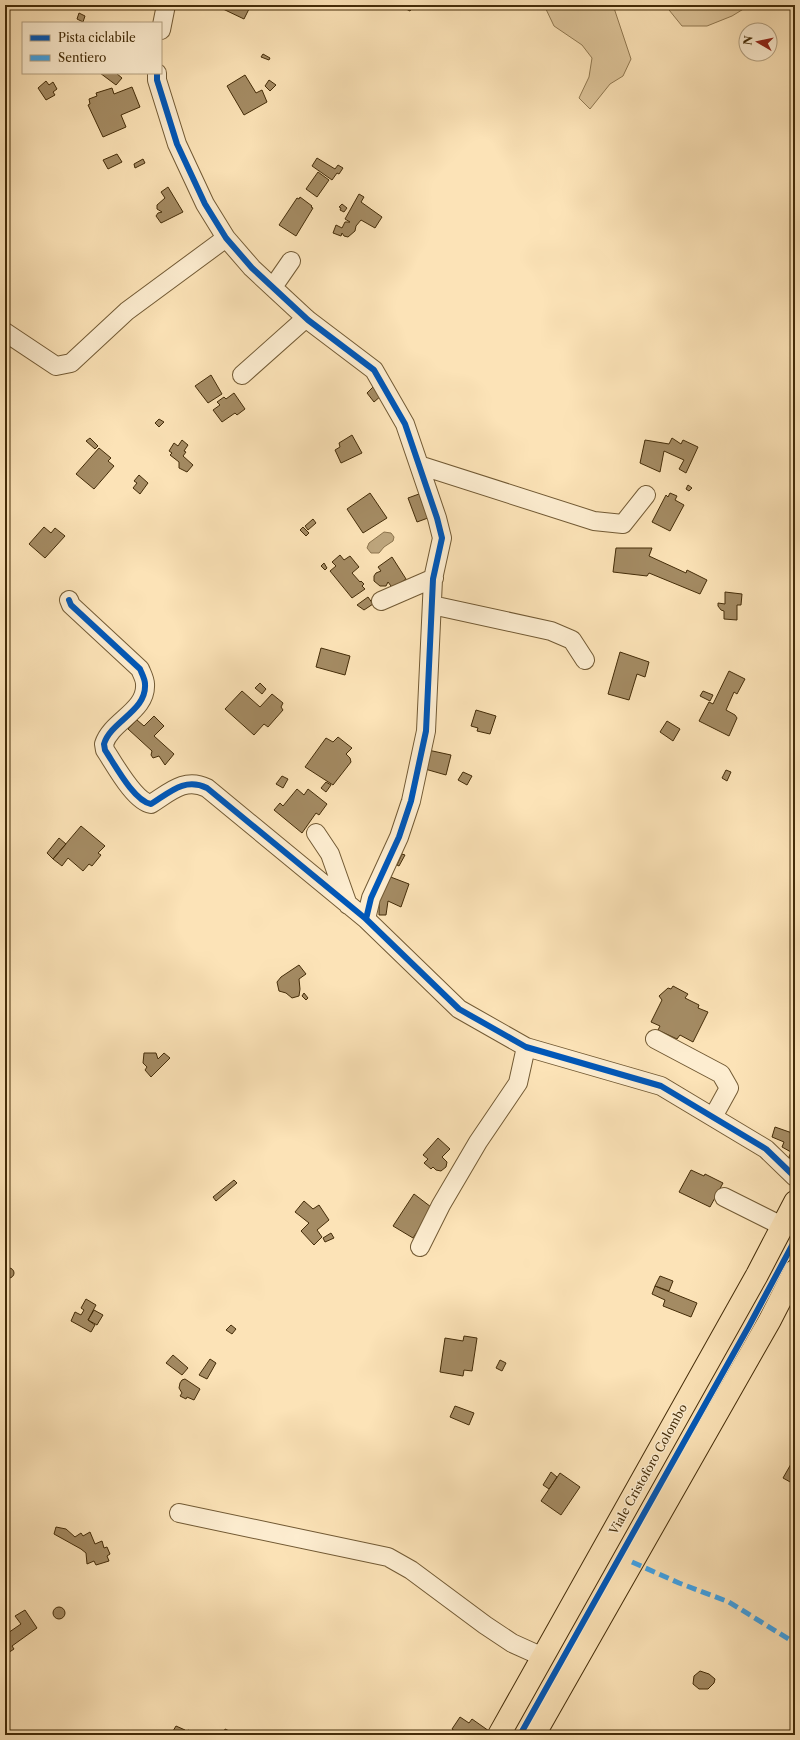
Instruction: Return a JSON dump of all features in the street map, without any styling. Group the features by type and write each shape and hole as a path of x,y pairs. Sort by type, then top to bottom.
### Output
{"main road":[{"name":"Viale Cristoforo Colombo","path":"499,1735 753,1282 795,1202"},
{"path":"534,1735 766,1327 795,1271"}],"street":[{"path":"162,25 166,5"},
{"path":"157,74 157,80 177,144 205,204 226,238 252,268 306,318 374,370 405,424 437,518 442,538 434,578 426,731 411,801 399,837 371,898 366,919"},
{"path":"5,332 56,366 71,363 127,311 226,238"},
{"path":"273,287 291,261"},
{"path":"242,375 306,318"},
{"path":"419,465 594,521 623,524 646,495"},
{"path":"381,601 434,578"},
{"path":"69,600 71,605 140,669 145,683 144,696 137,707 111,731 104,744 105,750 137,797 146,803 151,804 177,787 190,784 199,784 207,788 366,919 459,1010 526,1047 661,1086 766,1149 795,1178"},
{"path":"432,605 551,631 572,640 585,660"},
{"path":"316,833 330,854 348,905"},
{"path":"655,1039 721,1074 729,1088 713,1117"},
{"path":"420,1247 441,1205 474,1148 518,1083 526,1047"},
{"path":"724,1197 782,1226"},
{"path":"179,1513 388,1557 411,1570 485,1625 512,1643 543,1657"}],"shaded area":[{"path":"544,5 613,5 631,59 623,76 610,84 590,109 579,98 589,77 592,58 582,45 554,26"},
{"path":"665,5 750,5 732,16 707,26 682,26"},
{"path":"384,532 391,533 394,537 393,541 384,547 379,553 371,553 367,548 369,543"}],"building":[{"path":"225,5 251,5 244,19 223,9"},
{"path":"409,5 413,7 410,11 406,9"},
{"path":"79,13 85,16 83,22 77,19"},
{"path":"263,54 270,58 269,60 261,57"},
{"path":"101,74 117,74 122,78 116,85"},
{"path":"245,75 256,93 262,90 267,102 244,115 227,86"},
{"path":"269,80 276,85 270,91 265,86"},
{"path":"46,81 49,85 53,82 57,89 53,92 55,95 46,100 38,88"},
{"path":"132,87 140,107 121,115 126,127 103,137 88,105 90,104 89,99 97,96 96,93 112,88 114,94"},
{"path":"117,154 122,162 108,169 103,160"},
{"path":"317,158 335,169 338,165 343,168 332,180 312,166"},
{"path":"143,159 145,163 135,168 134,164"},
{"path":"318,172 329,180 317,197 306,189"},
{"path":"168,187 183,212 161,223 156,216 158,213 162,212 157,209 157,205 165,198 161,192"},
{"path":"359,194 364,197 361,202 382,217 375,228 361,220 356,226 355,231 348,237 344,236 342,233 341,236 333,233 336,225 342,228 345,222 350,222 345,219"},
{"path":"300,197 313,208 296,236 279,225 297,198 299,199"},
{"path":"342,204 347,208 344,212 340,210 341,208 339,207"},
{"path":"211,375 222,394 208,403 195,386"},
{"path":"374,386 382,395 374,402 367,393"},
{"path":"234,393 245,409 237,415 235,413 222,422 213,410 220,405 217,402 224,397 226,399"},
{"path":"159,419 164,422 159,427 155,423"},
{"path":"352,435 362,453 341,463 335,450 340,447 339,443"},
{"path":"90,438 98,446 95,449 86,441"},
{"path":"672,438 681,444 683,440 698,447 686,473 679,469 684,460 664,451 660,472 640,463 645,440 669,444"},
{"path":"182,440 188,445 183,456 193,465 187,472 179,468 179,462 170,455 172,453 169,451 174,443 178,446"},
{"path":"99,448 111,458 108,461 114,466 94,489 76,474"},
{"path":"139,475 148,483 140,494 133,488 137,483 134,481"},
{"path":"688,485 692,488 689,491 686,489"},
{"path":"370,493 387,518 363,533 347,509"},
{"path":"670,493 677,496 675,500 684,505 670,531 652,522 666,495 668,497"},
{"path":"419,494 428,518 417,522 408,498"},
{"path":"313,519 316,523 308,530 305,526"},
{"path":"44,527 51,533 55,528 65,536 45,558 29,544"},
{"path":"303,527 309,533 306,536 300,530"},
{"path":"616,548 652,548 649,556 686,573 687,570 707,580 700,594 649,573 647,576 613,572"},
{"path":"340,555 344,560 350,556 359,567 352,573 360,582 361,581 364,584 362,586 365,589 352,598 330,571 336,566 332,562"},
{"path":"392,557 406,579 393,588 388,589 391,586 388,582 386,586 380,586 374,581 374,576 376,573 381,571 378,567"},
{"path":"324,563 327,568 325,570 321,566"},
{"path":"725,592 742,594 741,605 737,605 737,620 724,619 724,611 718,606 718,603 725,604"},
{"path":"368,597 373,604 364,610 357,605"},
{"path":"321,648 350,656 345,675 316,667"},
{"path":"620,652 649,662 645,677 637,674 629,700 608,694"},
{"path":"729,671 745,679 737,694 734,692 726,710 735,715 737,718 729,736 699,721 709,702 713,704"},
{"path":"260,683 266,689 262,694 255,688"},
{"path":"242,691 260,707 272,694 283,703 281,707 283,710 268,727 264,724 254,735 225,709"},
{"path":"703,691 713,695 710,701 700,696"},
{"path":"476,710 496,716 490,734 477,731 478,728 471,726"},
{"path":"154,716 164,726 154,736 174,754 165,765 159,756 153,758 151,755 152,751 128,729 137,720 144,726"},
{"path":"667,721 680,729 673,741 660,732"},
{"path":"338,737 352,748 346,754 350,758 351,762 333,785 305,767 326,738 333,742"},
{"path":"428,750 451,755 446,775 425,769"},
{"path":"726,770 731,772 727,781 722,778"},
{"path":"463,772 472,776 467,785 458,780"},
{"path":"282,776 288,779 283,788 276,784"},
{"path":"326,782 331,785 326,792 321,788"},
{"path":"297,789 304,795 308,789 327,804 319,815 316,813 302,833 274,810 280,803 283,806"},
{"path":"81,826 105,846 98,853 101,855 92,866 89,864 83,871 68,858 62,866 53,859"},
{"path":"59,838 66,844 53,859 47,853"},
{"path":"402,854 405,855 399,866 397,865"},
{"path":"388,876 409,884 401,907 388,901 386,915 379,915 379,901"},
{"path":"299,965 306,974 299,979 299,996 292,998 286,993 279,991 277,982 281,977"},
{"path":"673,986 688,994 685,998 699,1005 698,1008 708,1012 693,1042 680,1035 677,1039 658,1030 660,1026 651,1022 662,1000 659,996 668,988 671,989"},
{"path":"304,993 308,998 306,1000 302,996"},
{"path":"144,1053 156,1053 158,1059 164,1053 170,1058 151,1077 145,1070 147,1067 143,1063"},
{"path":"775,1127 795,1134 795,1162 789,1157 791,1152 782,1147 784,1142 772,1137"},
{"path":"438,1138 450,1149 442,1157 447,1162 446,1167 441,1171 436,1170 433,1167 431,1169 424,1163 428,1159 423,1155"},
{"path":"691,1170 704,1176 705,1174 723,1183 710,1207 679,1192"},
{"path":"234,1180 237,1183 216,1201 213,1197"},
{"path":"414,1194 435,1210 426,1218 413,1238 393,1226"},
{"path":"304,1201 313,1209 319,1205 329,1220 317,1230 322,1237 314,1245 301,1231 309,1223 295,1212"},
{"path":"331,1233 334,1238 325,1242 323,1238"},
{"path":"7,1268 11,1268 13,1269 13,1277 7,1278 4,1275 4,1271"},
{"path":"660,1276 673,1281 669,1291 655,1286"},
{"path":"655,1286 697,1303 691,1317 663,1306 665,1300 652,1294"},
{"path":"86,1299 96,1305 88,1320 95,1325 91,1332 71,1321 75,1312 81,1315 84,1310 81,1308"},
{"path":"94,1310 103,1315 97,1325 88,1320"},
{"path":"231,1325 236,1329 232,1334 226,1330"},
{"path":"464,1336 477,1338 472,1371 464,1370 463,1376 440,1372 445,1338 463,1341"},
{"path":"173,1355 188,1368 182,1375 166,1363"},
{"path":"210,1359 216,1363 207,1379 199,1375"},
{"path":"500,1360 506,1363 502,1371 496,1368"},
{"path":"185,1379 200,1389 194,1400 187,1397 186,1399 180,1396 182,1393 179,1388 180,1383"},
{"path":"455,1406 474,1413 469,1425 450,1417"},
{"path":"791,1464 795,1466 795,1479 792,1483 783,1478"},
{"path":"551,1472 557,1477 549,1489 543,1485"},
{"path":"560,1473 580,1487 561,1515 541,1501"},
{"path":"56,1527 66,1529 75,1537 81,1533 83,1536 90,1532 95,1544 102,1541 104,1548 107,1547 110,1554 107,1556 109,1561 96,1565 94,1561 87,1564 86,1553 54,1534"},
{"path":"59,1607 63,1609 65,1613 63,1617 59,1619 55,1617 53,1613 55,1609"},
{"path":"25,1610 37,1628 12,1646 14,1649 5,1655 5,1635 21,1624 15,1616"},
{"path":"700,1671 709,1674 715,1679 714,1683 708,1689 699,1689 693,1684 694,1676"},
{"path":"460,1717 469,1723 472,1719 489,1731 485,1735 460,1735 452,1729"},
{"path":"176,1726 185,1730 183,1735 173,1731"},
{"path":"225,1729 238,1735 223,1735"},
{"path":"188,1730 194,1733 193,1735 186,1735"}],"marked path":[{"path":"632,1562 679,1583 729,1602 795,1643"}],"cycle path":[{"path":"157,74 157,80 177,144 205,204 226,238 252,268 308,320 374,370 405,424 437,518 442,538 433,579 426,731 411,801 399,837 371,898 366,919"},
{"path":"69,600 71,605 140,669 144,678 144,693 140,702 135,709 114,729 104,744 105,750 119,773 138,796 151,804 178,787 192,784 207,788 366,919 459,1009 526,1047 661,1086 766,1149 795,1177"},
{"path":"520,1735 749,1326 795,1240"}]}
